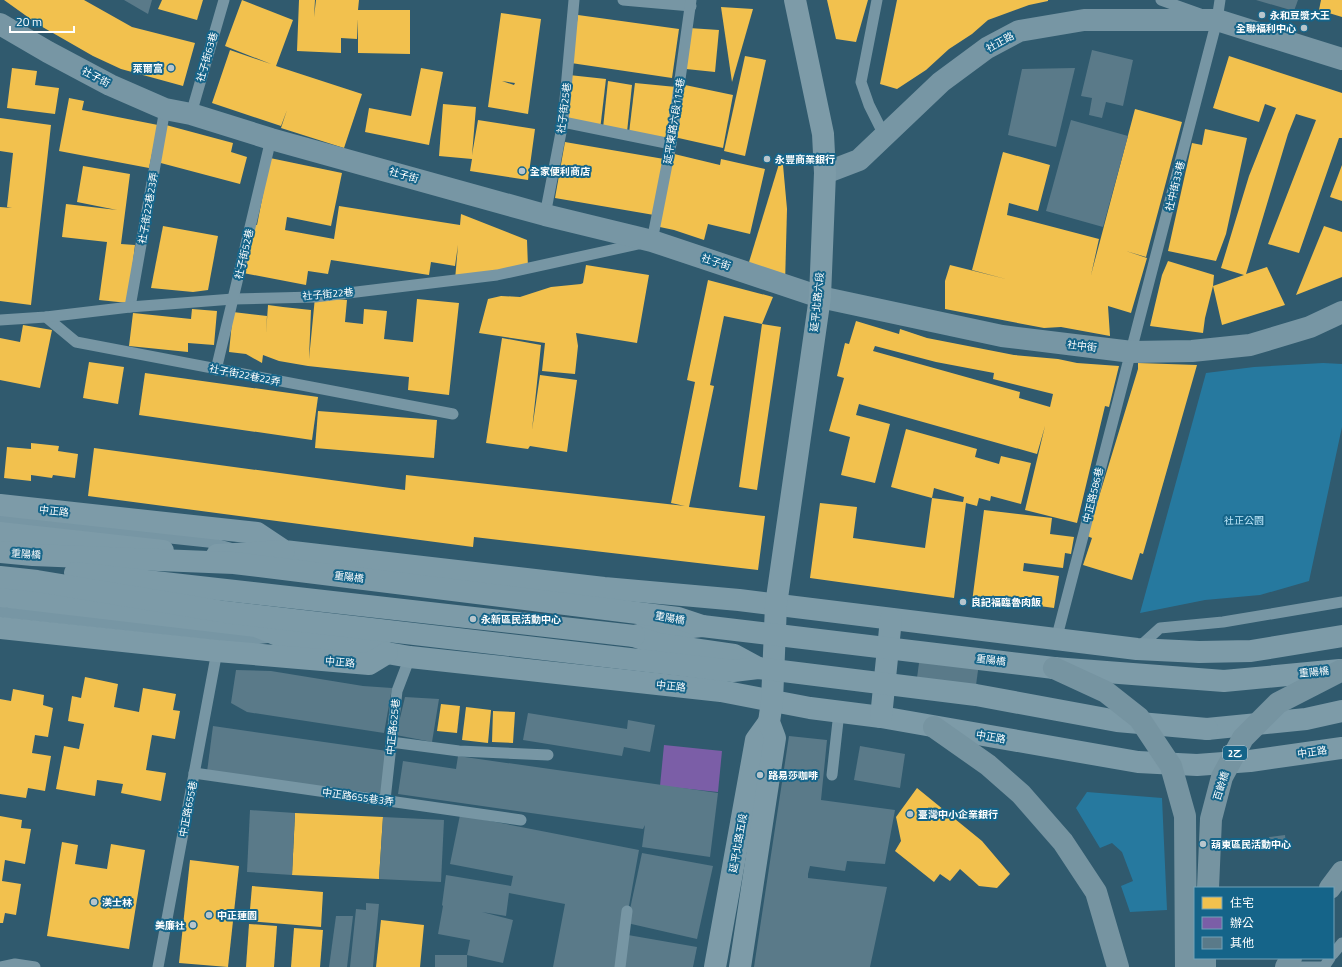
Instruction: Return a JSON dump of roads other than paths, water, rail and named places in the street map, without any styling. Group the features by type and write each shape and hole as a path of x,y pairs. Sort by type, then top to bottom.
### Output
{"main road":[{"name":"延平北路六段","path":"776,605 820,297 825,173 823,134 795,0"},
{"name":"中正路","path":"0,505 257,533 284,551 604,588 739,600 1137,649 1199,652 1251,651 1342,636"},
{"path":"0,534 206,556 284,551"},
{"name":"重陽橋","path":"0,552 33,555 234,563 678,618 702,626 1054,668 1224,681 1341,670"},
{"path":"0,565 634,636 658,644 734,654 758,668"},
{"path":"0,577 37,581 233,613 733,671 758,668 976,695 1117,721 1207,729 1306,719 1342,711"},
{"path":"593,678 604,588"},
{"path":"0,596 256,626 280,636 368,646 387,653"},
{"name":"延平北路五段","path":"740,967 775,738 771,712 776,605"},
{"path":"881,717 891,619"},
{"path":"634,636 673,628 702,626"},
{"name":"中正路","path":"0,628 217,651 369,664 387,653 593,678 720,691 771,712 839,712 881,717 1138,762 1197,765 1250,761 1342,748"},
{"path":"1054,668 1106,692 1138,718 1171,766 1185,816 1186,967"},
{"name":"百齡橋","path":"1208,887 1211,819 1222,777 1243,738 1278,703 1341,670"},
{"name":"延平北路五段","path":"715,967 756,740 771,712"},
{"path":"934,727 988,765 1021,794 1063,842 1096,892 1118,967"},
{"path":"1331,887 1342,872"}],"street":[{"name":"社正路","path":"825,173 859,160 941,82 987,48 1019,31 1084,20 1218,10 1342,59"},
{"name":"社子街","path":"0,24 48,52 110,85 165,108 545,215 652,241 820,297"},
{"name":"社中街","path":"820,297 1002,336 1132,352 1192,351 1250,344 1310,327 1342,312"}],"lane":[{"name":"社子街63巷","path":"190,114 224,0"},
{"name":"社子街25巷","path":"545,215 564,122 574,0"},
{"path":"623,0 691,3"},
{"path":"877,0 861,82 869,105 884,135"},
{"name":"社正路","path":"1161,0 1218,10"},
{"name":"延平東路六段115巷","path":"652,241 671,144 691,3"},
{"name":"社中街33巷","path":"1132,352 1218,10"},
{"name":"社子街22巷23弄","path":"130,307 165,108"},
{"path":"564,122 671,144"},
{"name":"社子街52巷","path":"216,370 271,139"},
{"name":"社子街22巷","path":"0,320 46,317 130,307 233,298 316,297 497,275 652,241"},
{"name":"社子街22巷22弄","path":"46,317 76,342 216,370 453,414"},
{"name":"中正路586巷","path":"1056,640 1097,479 1132,352"},
{"path":"0,520 208,542 252,553"},
{"path":"1137,649 1160,628 1223,622 1342,602"},
{"path":"0,612 254,639 280,636"},
{"name":"中正路655巷","path":"158,967 217,651"},
{"name":"中正路625巷","path":"385,800 397,691 410,657"},
{"path":"832,775 839,712"},
{"path":"391,742 460,751 548,755"},
{"name":"中正路655巷3弄","path":"194,773 521,820"},
{"path":"620,967 627,911"},
{"path":"1334,953 1342,943"},
{"path":"0,967 15,964 35,967"},
{"path":"1286,967 1324,967"}],"place":[{"name":"永和豆漿大王","path":"1262,15"},
{"name":"全聯福利中心","path":"1304,28"},
{"name":"萊爾富","path":"171,68"},
{"name":"永豐商業銀行","path":"767,159"},
{"name":"全家便利商店","path":"522,171"},
{"name":"良記福臨魯肉飯","path":"963,602"},
{"name":"永新區民活動中心","path":"473,619"},
{"name":"路易莎咖啡","path":"760,775"},
{"name":"臺灣中小企業銀行","path":"910,814"},
{"name":"葫東區民活動中心","path":"1203,844"},
{"name":"渼士林","path":"94,902"},
{"name":"中正蓮園","path":"209,915"},
{"name":"美廉社","path":"193,925"}],"park label":[{"name":"社正公園","path":"1244,520"}]}
